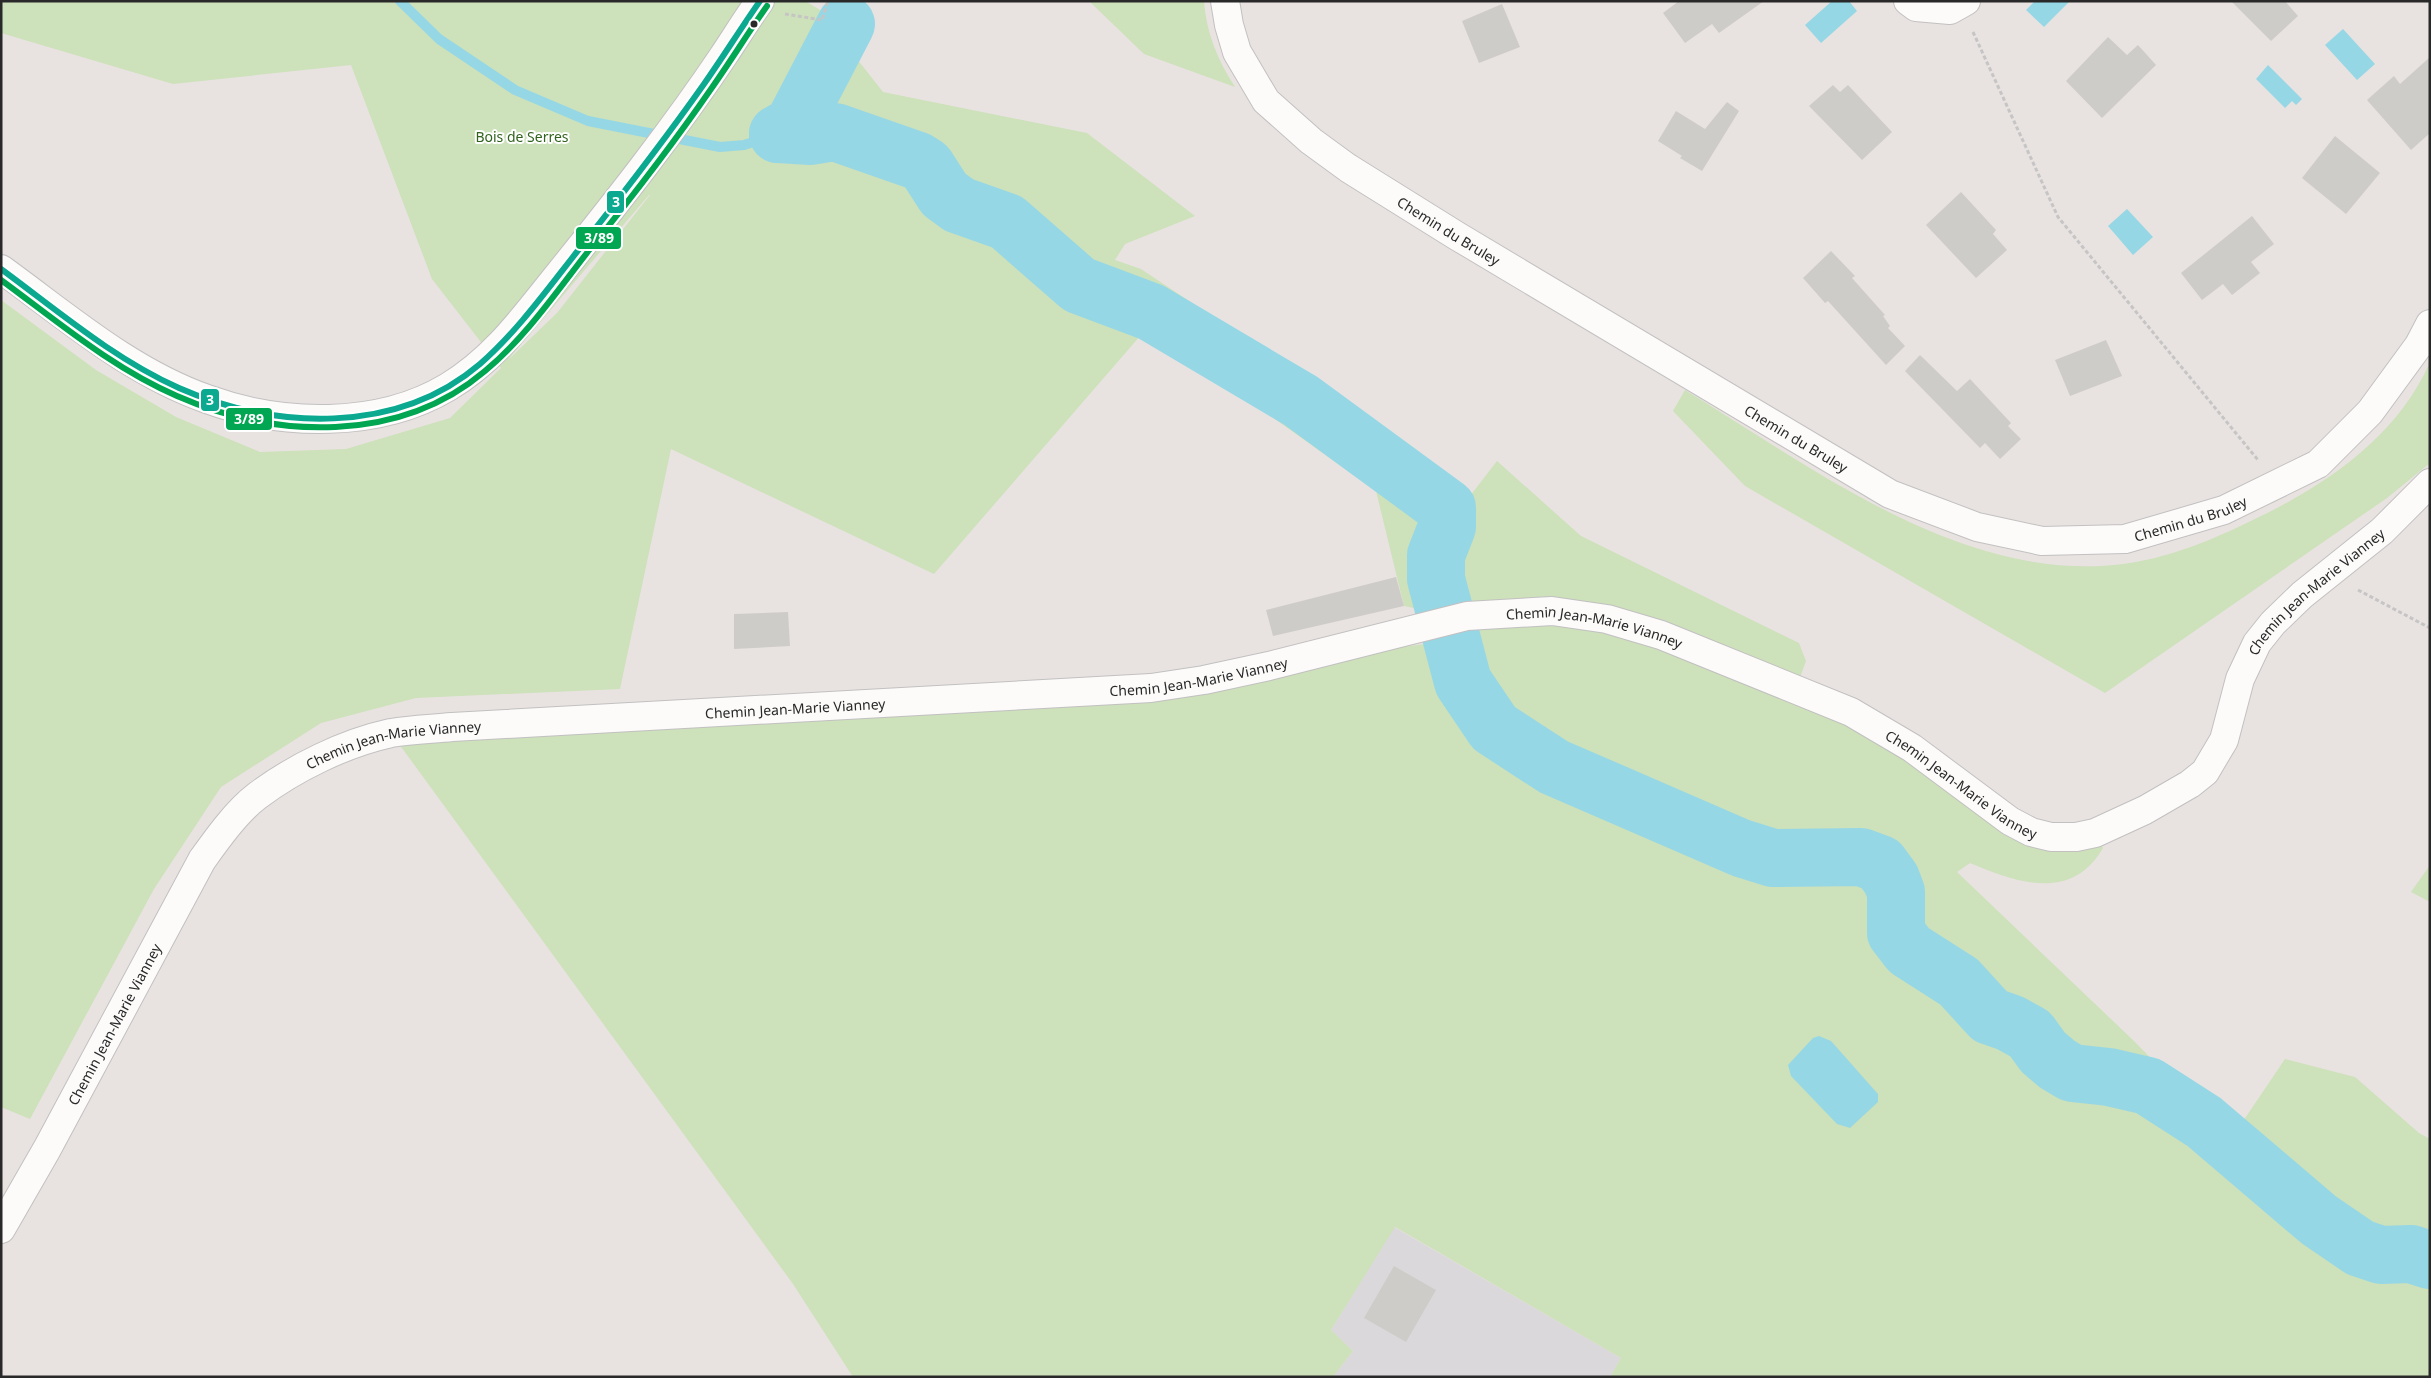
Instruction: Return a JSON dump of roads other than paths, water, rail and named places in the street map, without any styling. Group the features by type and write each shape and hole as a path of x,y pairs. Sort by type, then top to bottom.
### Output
{"street":[{"name":"Chemin du Bruley","path":"1225,1 1229,25 1237,52 1250,77 1266,101 1311,141 1348,168 1457,236 1890,494 1977,527 2042,541 2125,539 2224,510 2318,464 2370,412 2419,345 2430,324"},
{"path":"1908,1 1916,7 1950,10 1963,3"},
{"path":"1,269 128,360 162,380 206,399 251,413 314,419 380,414 415,403 448,387 499,348 600,223 677,120 771,8"},
{"name":"Chemin Jean-Marie Vianney","path":"1,1229 47,1149 202,860 219,836 256,796 302,768 362,742 391,733 444,728 1151,688 1204,680 1467,616 1552,611 1607,619 1662,635 1857,715 1912,748 2010,821 2030,832 2063,838 2095,833 2146,810 2190,784 2205,772 2224,740 2240,679 2257,643 2273,623 2302,594 2382,531 2430,483"}],"water":[{"path":"1832,1 1849,1 1857,11 1821,43 1805,25"},
{"path":"2035,1 2070,1 2044,27 2026,10"},
{"path":"2343,29 2375,64 2357,80 2325,45"},
{"path":"2268,65 2302,99 2296,105 2292,101 2285,108 2256,79"},
{"path":"2127,209 2153,237 2133,255 2108,226"},
{"path":"1495,705 1506,713 1511,726 1512,741 1508,754 1494,751 1482,743 1472,731 1466,718 1468,714"},
{"path":"1819,1036 1831,1041 1878,1094 1878,1102 1850,1128 1837,1124 1791,1076 1788,1065 1813,1038"}],"waterway":[{"path":"400,1 439,39 515,90 588,121 720,147 744,145 778,134"},
{"path":"778,134 793,125 846,24"},
{"path":"778,134 811,136 835,132 918,161 926,166 944,194 959,205 1007,222 1079,285 1151,312 1301,401 1447,508 1447,527 1436,555 1436,579 1463,682 1494,728 1554,767 1741,848 1773,858 1861,857 1880,864 1891,879 1896,892 1896,933 1909,950 1959,982 1990,1016 2010,1023 2030,1034 2043,1052 2057,1064 2072,1073 2109,1077 2148,1086 2204,1122 2319,1220 2360,1248 2381,1255 2411,1254 2430,1260"}],"park label":[{"name":"Bois de Serres","path":"522,136"}]}
